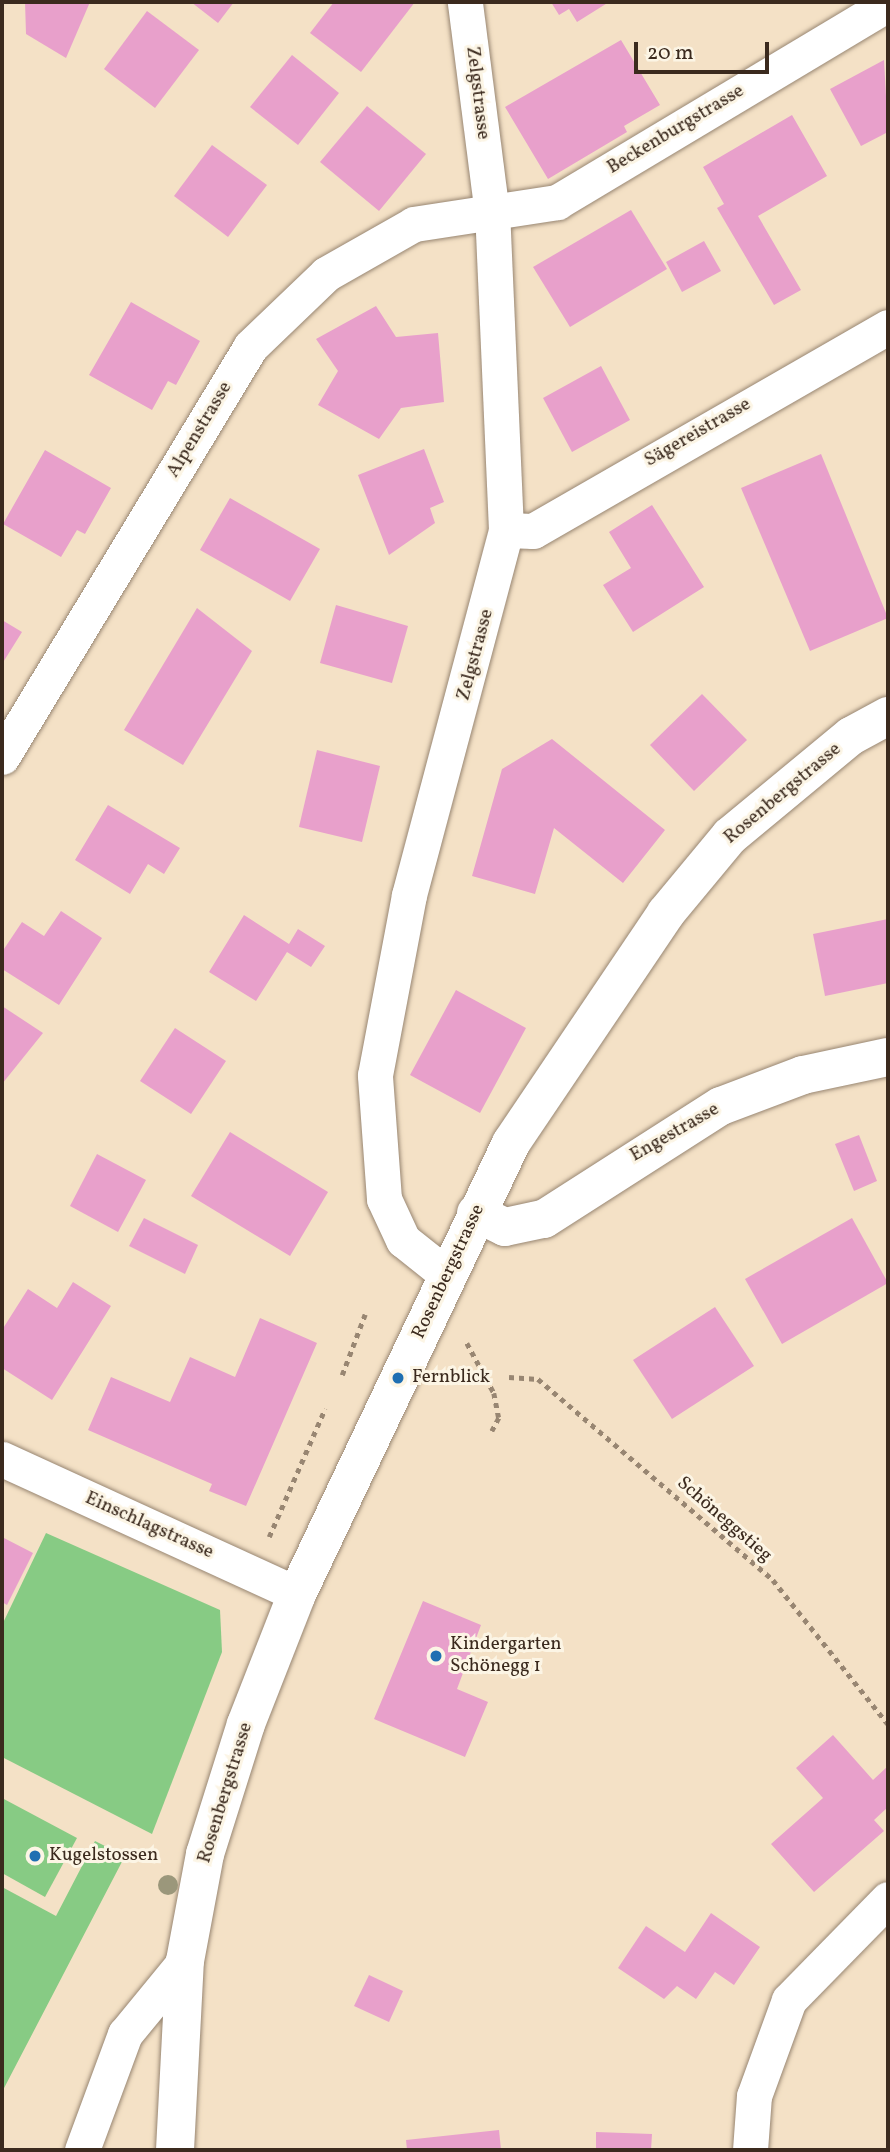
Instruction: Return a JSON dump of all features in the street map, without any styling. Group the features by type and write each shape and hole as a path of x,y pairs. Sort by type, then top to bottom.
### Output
{"street":[{"name":"Zelgstrasse","path":"447,1275 403,1240 383,1199 374,1075 409,895 506,530 492,214 466,2"},
{"name":"Beckenburgstrasse","path":"492,214 556,202 888,4"},
{"name":"Alpenstrasse","path":"2,757 250,347 326,274 414,224 492,214"},
{"name":"Sägereistrasse","path":"506,530 533,531 888,327"},
{"name":"Rosenbergstrasse","path":"175,2150 185,1961 205,1854 296,1594 476,1213 511,1143 571,1048 730,836 841,745 888,716"},
{"name":"Engestrasse","path":"476,1213 505,1227 544,1219 721,1106 803,1075 888,1057"},
{"name":"Einschlagstrasse","path":"2,1459 296,1594"},
{"path":"750,2150 754,2096 789,2000 888,1899"},
{"path":"82,2150 125,2034 185,1961"}],"path":[{"path":"342,1375 365,1314"},
{"path":"467,1343 494,1393 499,1418 492,1431"},
{"name":"Schöneggstieg","path":"509,1377 538,1379 773,1580 888,1724"},
{"path":"266,1544 325,1409"}],"green space":[{"path":"46,1533 220,1610 222,1652 152,1834 2,1757 2,1625"},
{"name":"Kugelstossen","path":"2,1798 77,1838 45,1897 2,1873"},
{"path":"95,1841 125,1856 2,2092 2,1887 56,1916"}],"building":[{"path":"25,2 90,2 66,58 26,34"},
{"path":"191,2 234,2 218,23"},
{"path":"334,2 415,2 361,72 310,33"},
{"path":"551,2 609,2 577,22 569,9 559,15"},
{"path":"147,11 199,50 155,108 104,69"},
{"path":"621,40 660,105 624,126 627,132 548,179 505,107"},
{"path":"292,55 339,93 298,145 250,107"},
{"path":"884,60 888,132 861,146 830,89"},
{"path":"367,106 426,154 379,211 320,162"},
{"path":"792,115 827,176 758,216 801,290 774,305 717,208 724,204 703,167"},
{"path":"212,145 267,185 228,237 174,196"},
{"path":"631,210 667,269 570,327 533,267"},
{"path":"704,241 721,271 682,292 666,262"},
{"path":"131,302 200,341 176,385 168,381 152,410 89,375"},
{"path":"376,306 396,337 438,333 444,402 401,408 379,439 318,405 338,371 316,339"},
{"path":"601,366 630,420 572,452 543,398"},
{"path":"424,449 444,502 430,508 435,523 389,555 358,475"},
{"path":"45,450 111,488 85,534 77,530 61,557 3,524"},
{"path":"821,454 888,618 810,651 741,488"},
{"path":"230,498 320,549 290,601 200,550"},
{"path":"652,505 704,587 633,632 603,585 631,568 609,532"},
{"path":"336,605 408,626 392,683 320,663"},
{"path":"197,608 252,651 183,765 124,730"},
{"path":"2,620 22,632 2,664"},
{"path":"702,694 747,740 694,791 650,745"},
{"path":"552,739 665,830 623,883 554,828 535,894 472,876 502,769"},
{"path":"317,750 380,766 362,842 299,827"},
{"path":"108,805 180,848 164,874 148,864 130,894 75,860"},
{"path":"61,911 102,938 59,1005 2,969 2,952 22,922 44,936"},
{"path":"244,915 289,944 298,929 325,946 311,967 287,952 256,1001 209,972"},
{"path":"888,919 888,983 825,996 813,934"},
{"path":"456,990 526,1028 480,1113 410,1075"},
{"path":"2,1006 43,1033 2,1084"},
{"path":"175,1028 226,1061 191,1114 140,1081"},
{"path":"230,1132 328,1192 290,1256 191,1196"},
{"path":"859,1135 877,1181 854,1191 835,1144"},
{"path":"97,1154 146,1180 118,1232 70,1206"},
{"path":"144,1218 198,1245 185,1274 129,1246"},
{"path":"852,1218 888,1283 782,1344 745,1279"},
{"path":"73,1282 111,1306 52,1400 2,1368 2,1330 28,1289 57,1308"},
{"path":"715,1307 754,1366 672,1419 633,1360"},
{"path":"260,1318 317,1343 246,1506 209,1491 212,1484 88,1430 111,1377 170,1402 190,1357 235,1377"},
{"path":"2,1537 33,1553 7,1605 2,1602"},
{"path":"423,1601 481,1625 457,1689 488,1702 465,1757 374,1719"},
{"path":"833,1735 873,1780 888,1766 888,1807 874,1820 884,1831 814,1892 771,1844 823,1798 796,1768"},
{"path":"711,1913 760,1947 734,1985 715,1972 696,1999 677,1986 664,1999 618,1968 646,1926 685,1952"},
{"path":"369,1975 403,1991 389,2022 354,2006"},
{"path":"499,2130 501,2150 407,2150 406,2140"},
{"path":"596,2132 652,2134 651,2150 596,2150"}],"place":[{"name":"Fernblick","path":"398,1378"},
{"name":"Kindergarten Schönegg 1","path":"436,1656"},
{"name":"Kugelstossen","path":"35,1856"}]}
